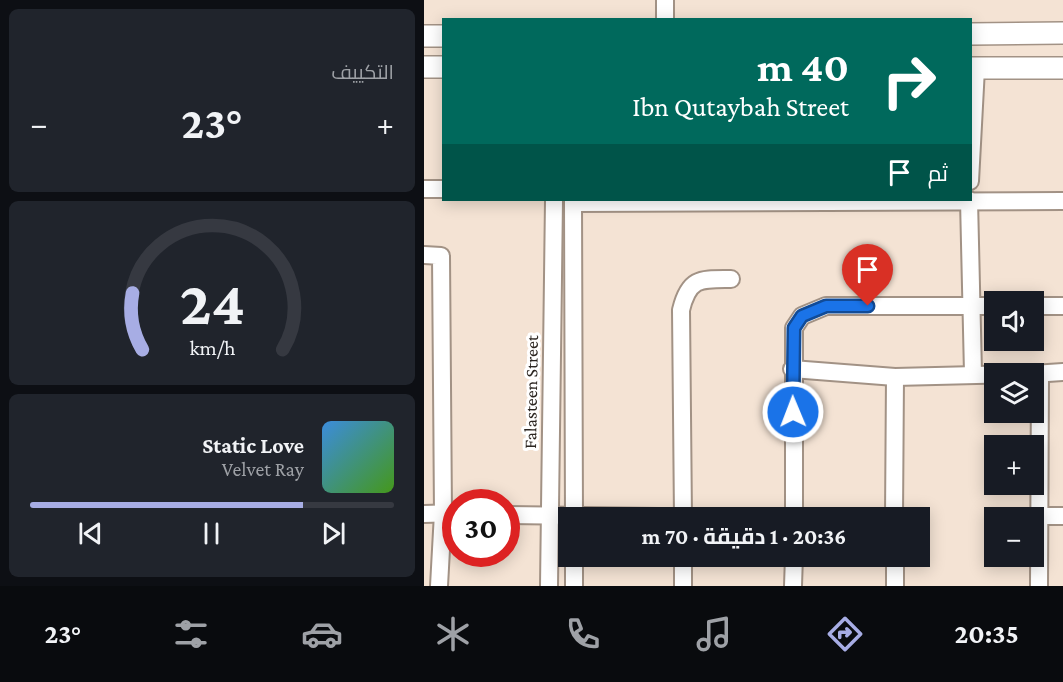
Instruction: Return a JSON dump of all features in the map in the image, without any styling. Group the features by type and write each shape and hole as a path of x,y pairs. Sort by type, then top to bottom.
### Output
{"main road":[{"path":"972,34 1063,33"},
{"path":"424,36 442,36"},
{"path":"424,68 442,67"},
{"path":"973,68 1063,68"}],"street":[{"path":"665,0 665,18"},
{"path":"972,106 973,68"},
{"path":"424,189 442,189"},
{"path":"972,200 1063,201"},
{"name":"Falasteen Street","path":"549,586 548,517 554,201"},
{"path":"573,201 574,507"},
{"path":"969,201 973,373"},
{"path":"424,255 441,256 448,489"},
{"path":"684,507 681,310 686,291 693,284 707,279 731,279"},
{"path":"794,507 792,369 794,328 802,316 826,306 984,306"},
{"path":"1044,306 1063,306"},
{"path":"792,369 895,377 984,373"},
{"path":"1044,373 1063,372"},
{"path":"894,507 895,377"},
{"path":"1038,423 1039,507"},
{"path":"424,514 442,513"},
{"path":"520,516 558,517"},
{"path":"1044,516 1063,516"},
{"path":"439,586 442,564"},
{"path":"574,567 574,586"},
{"path":"683,567 683,586"},
{"path":"793,586 794,567"},
{"path":"895,567 895,586"},
{"path":"1039,567 1039,586"}],"route":[{"path":"793,412 794,328 802,316 826,306 868,306"}]}
